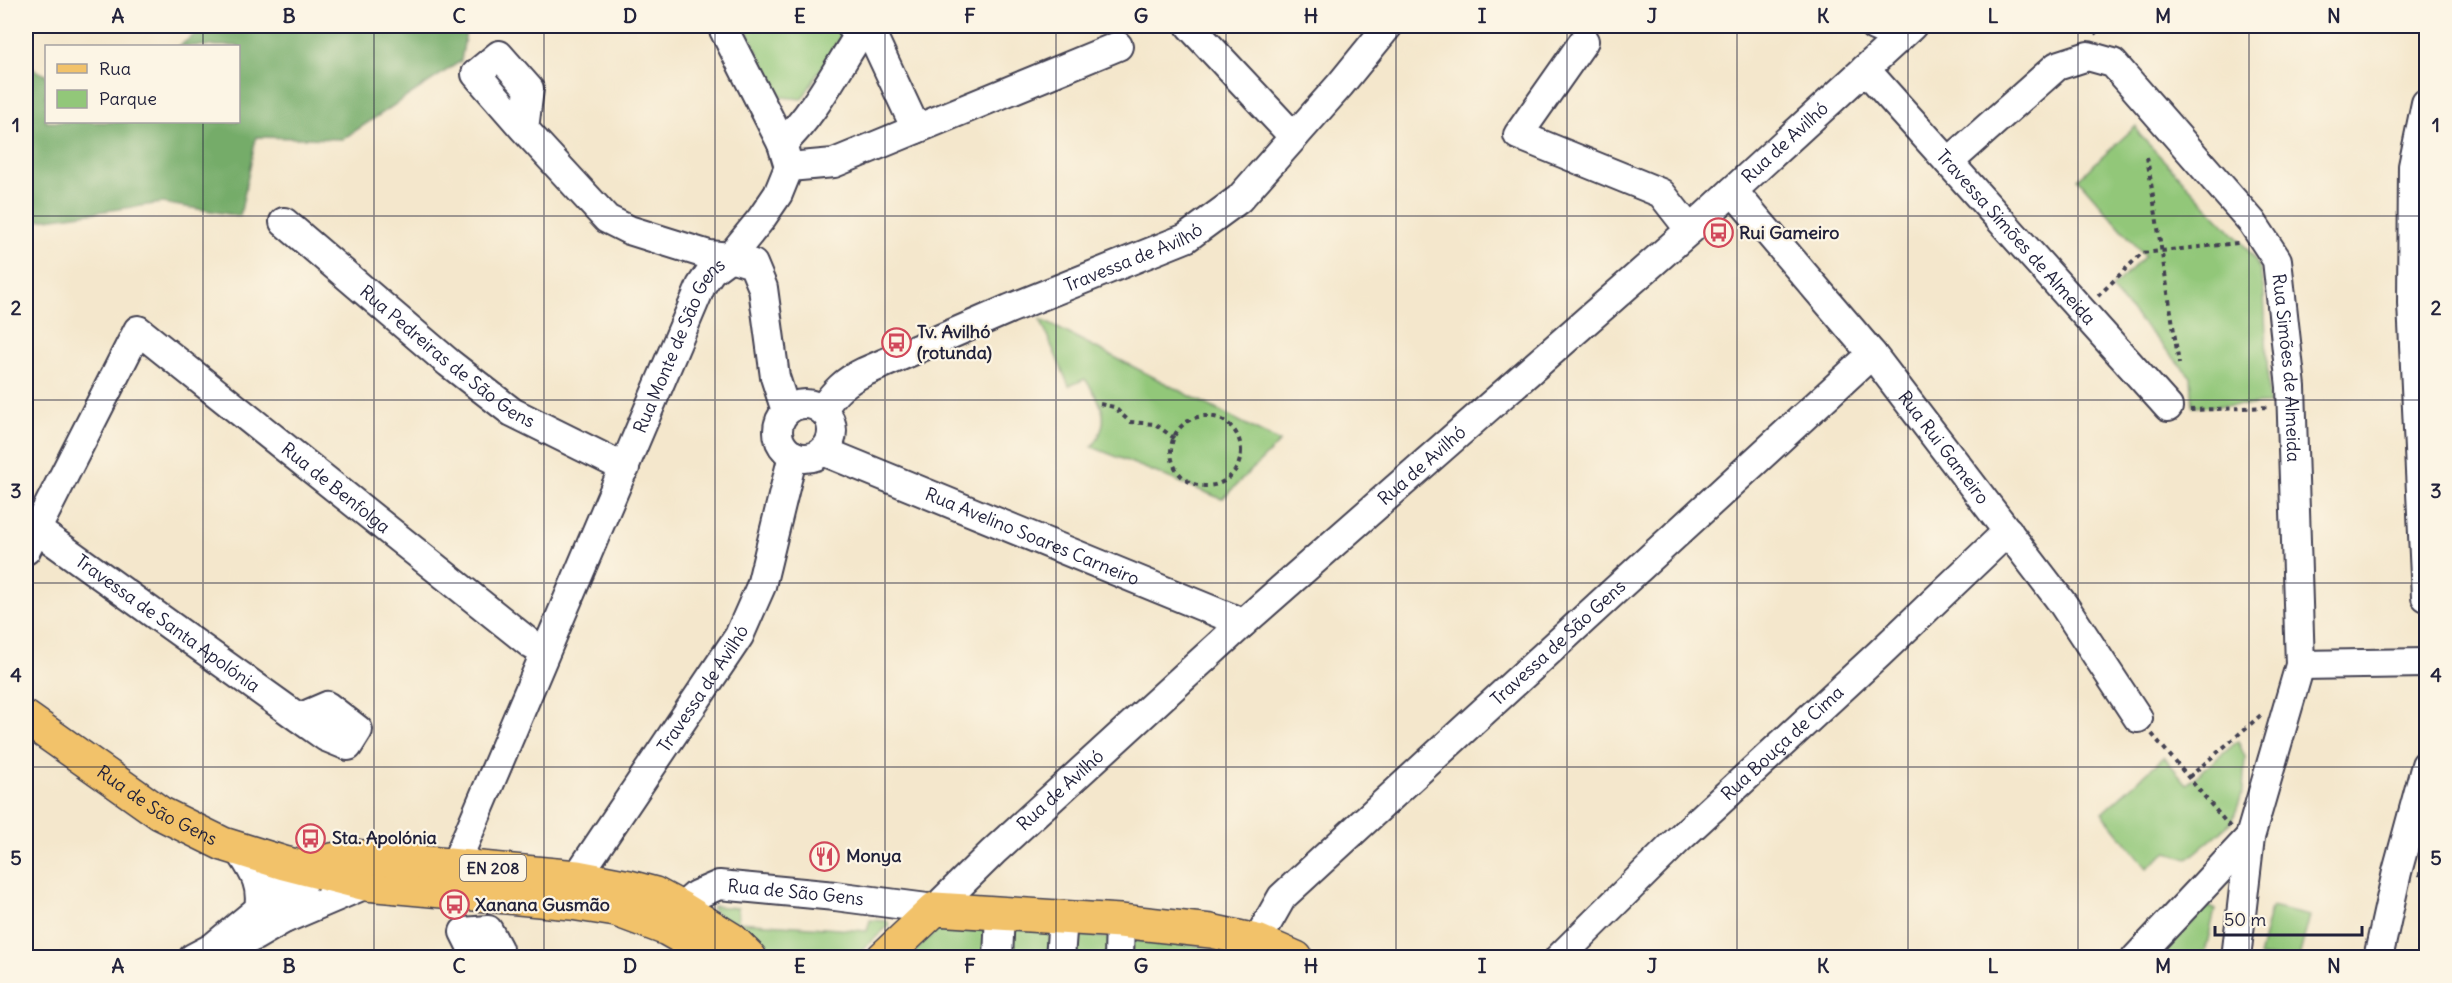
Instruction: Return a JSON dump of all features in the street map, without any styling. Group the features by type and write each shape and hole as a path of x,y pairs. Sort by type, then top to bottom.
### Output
{"main road":[{"name":"Rua de São Gens","path":"26,718 160,813 239,849 366,884 574,890"},
{"name":"Rua de São Gens","path":"301,866 352,856 455,865 574,890 616,910 674,919"},
{"name":"Rua de São Gens","path":"935,909 1120,921 1210,931 1257,941 1296,957"},
{"path":"883,957 935,909"},
{"name":"EN 208","path":"674,919 690,942 710,957"},
{"name":"EN 208","path":"674,919 731,939 750,957"}],"street":[{"path":"722,26 786,156 834,163 1118,46"},
{"path":"1190,26 1294,137"},
{"name":"Travessa de Avilhó","path":"822,410 831,395 846,381 864,372 1009,309 1186,238 1239,199 1340,85 1388,26"},
{"path":"1874,26 1906,31"},
{"path":"863,31 916,129"},
{"name":"Rua Monte de São Gens","path":"455,865 701,286 711,271 730,257 778,194 786,156 794,133 863,31"},
{"name":"Rua de Avilhó","path":"935,909 993,852 1243,622 1690,230 1906,31"},
{"path":"1584,41 1518,135 1662,193 1690,230"},
{"name":"Rua Simões de Almeida","path":"1949,162 2057,66 2088,56 2113,63 2252,222 2277,260 2292,406 2300,665 2250,837 2236,957"},
{"name":"Travessa Simões de Almeida","path":"1865,69 2168,406"},
{"path":"2427,103 2413,166 2412,293 2427,597"},
{"path":"524,129 606,219 629,231 709,255 730,257 753,264 763,288 775,377 786,411"},
{"name":"Rua Rui Gameiro","path":"1733,191 1872,354 2062,604 2138,718"},
{"name":"Rua Pedreiras de São Gens","path":"284,222 449,363 512,412 625,468"},
{"name":"Rua de Benfolga","path":"31,540 138,330 532,645"},
{"name":"Travessa de São Gens","path":"1257,941 1282,897 1872,354"},
{"path":"805,404 822,410 832,430 828,445 823,451 808,458 793,455 780,443 778,434 778,425 786,411 805,404"},
{"name":"Rua Avelino Soares Carneiro","path":"823,451 1243,622"},
{"name":"Travessa de Avilhó","path":"574,890 739,636 761,586 793,455"},
{"name":"Rua Bouça de Cima","path":"1559,957 1679,839 2008,531"},
{"name":"Travessa de Santa Apolónia","path":"31,540 299,718"},
{"path":"2300,665 2427,663"},
{"path":"2378,957 2418,827 2427,765"},
{"path":"2136,957 2250,837"},
{"path":"239,849 254,873 271,914"},
{"path":"271,914 279,881 301,866"},
{"path":"203,952 271,914 366,884"},
{"name":"Rua de São Gens","path":"674,919 696,895 719,885 835,896 935,909"},
{"path":"2193,898 2242,906"},
{"path":"998,957 1000,913"},
{"path":"1060,957 1063,918"},
{"path":"1119,957 1120,921"}],"path":[{"path":"2146,157 2179,364"},
{"path":"2083,311 2142,253 2242,243"},
{"path":"1100,404 1114,407 1130,422 1155,424 1173,438"},
{"path":"2168,406 2172,411 2292,406"},
{"path":"1199,417 1221,420 1237,435 1240,446 1237,468 1220,484 1197,485 1186,480 1172,461 1173,438 1179,428 1188,421 1199,417"},
{"path":"2189,777 2277,702 2291,693"},
{"path":"2138,718 2230,827 2250,837"}],"green space":[{"path":"207,26 467,26 461,61 343,139 256,137 240,216 162,203 26,222 26,66 45,75 45,123 240,123 240,45 180,45"},
{"path":"744,26 834,26 842,35 802,99 781,97"},
{"path":"2136,126 2139,134 2253,256 2260,271 2264,292 2269,404 2193,407 2191,377 2111,289 2145,256 2078,179"},
{"path":"1040,319 1280,442 1222,499 1092,447 1102,429 1103,413 1100,405 1085,379 1069,386"},
{"path":"2238,741 2245,757 2243,792 2232,822 2188,859 2167,852 2147,868 2102,813 2164,757 2187,784"},
{"path":"713,906 738,908 738,922 867,931 870,920 887,921 889,925 855,957 764,957 712,909"},
{"path":"2207,906 2215,910 2204,957 2163,955"},
{"path":"2271,907 2310,916 2299,957 2259,957"},
{"path":"947,925 990,928 989,957 908,958 937,930"},
{"path":"1011,929 1051,932 1049,957 1008,958"},
{"path":"1070,934 1110,938 1110,957 1068,958"},
{"path":"1132,940 1195,945 1249,957 1130,958"}],"place":[{"name":"Rui Gameiro","path":"1718,233"},
{"name":"Tv. Avilhó (rotunda)","path":"896,342"},
{"name":"Sta. Apolónia","path":"311,838"},
{"name":"Monya","path":"825,856"},
{"name":"Xanana Gusmão","path":"454,905"}]}
